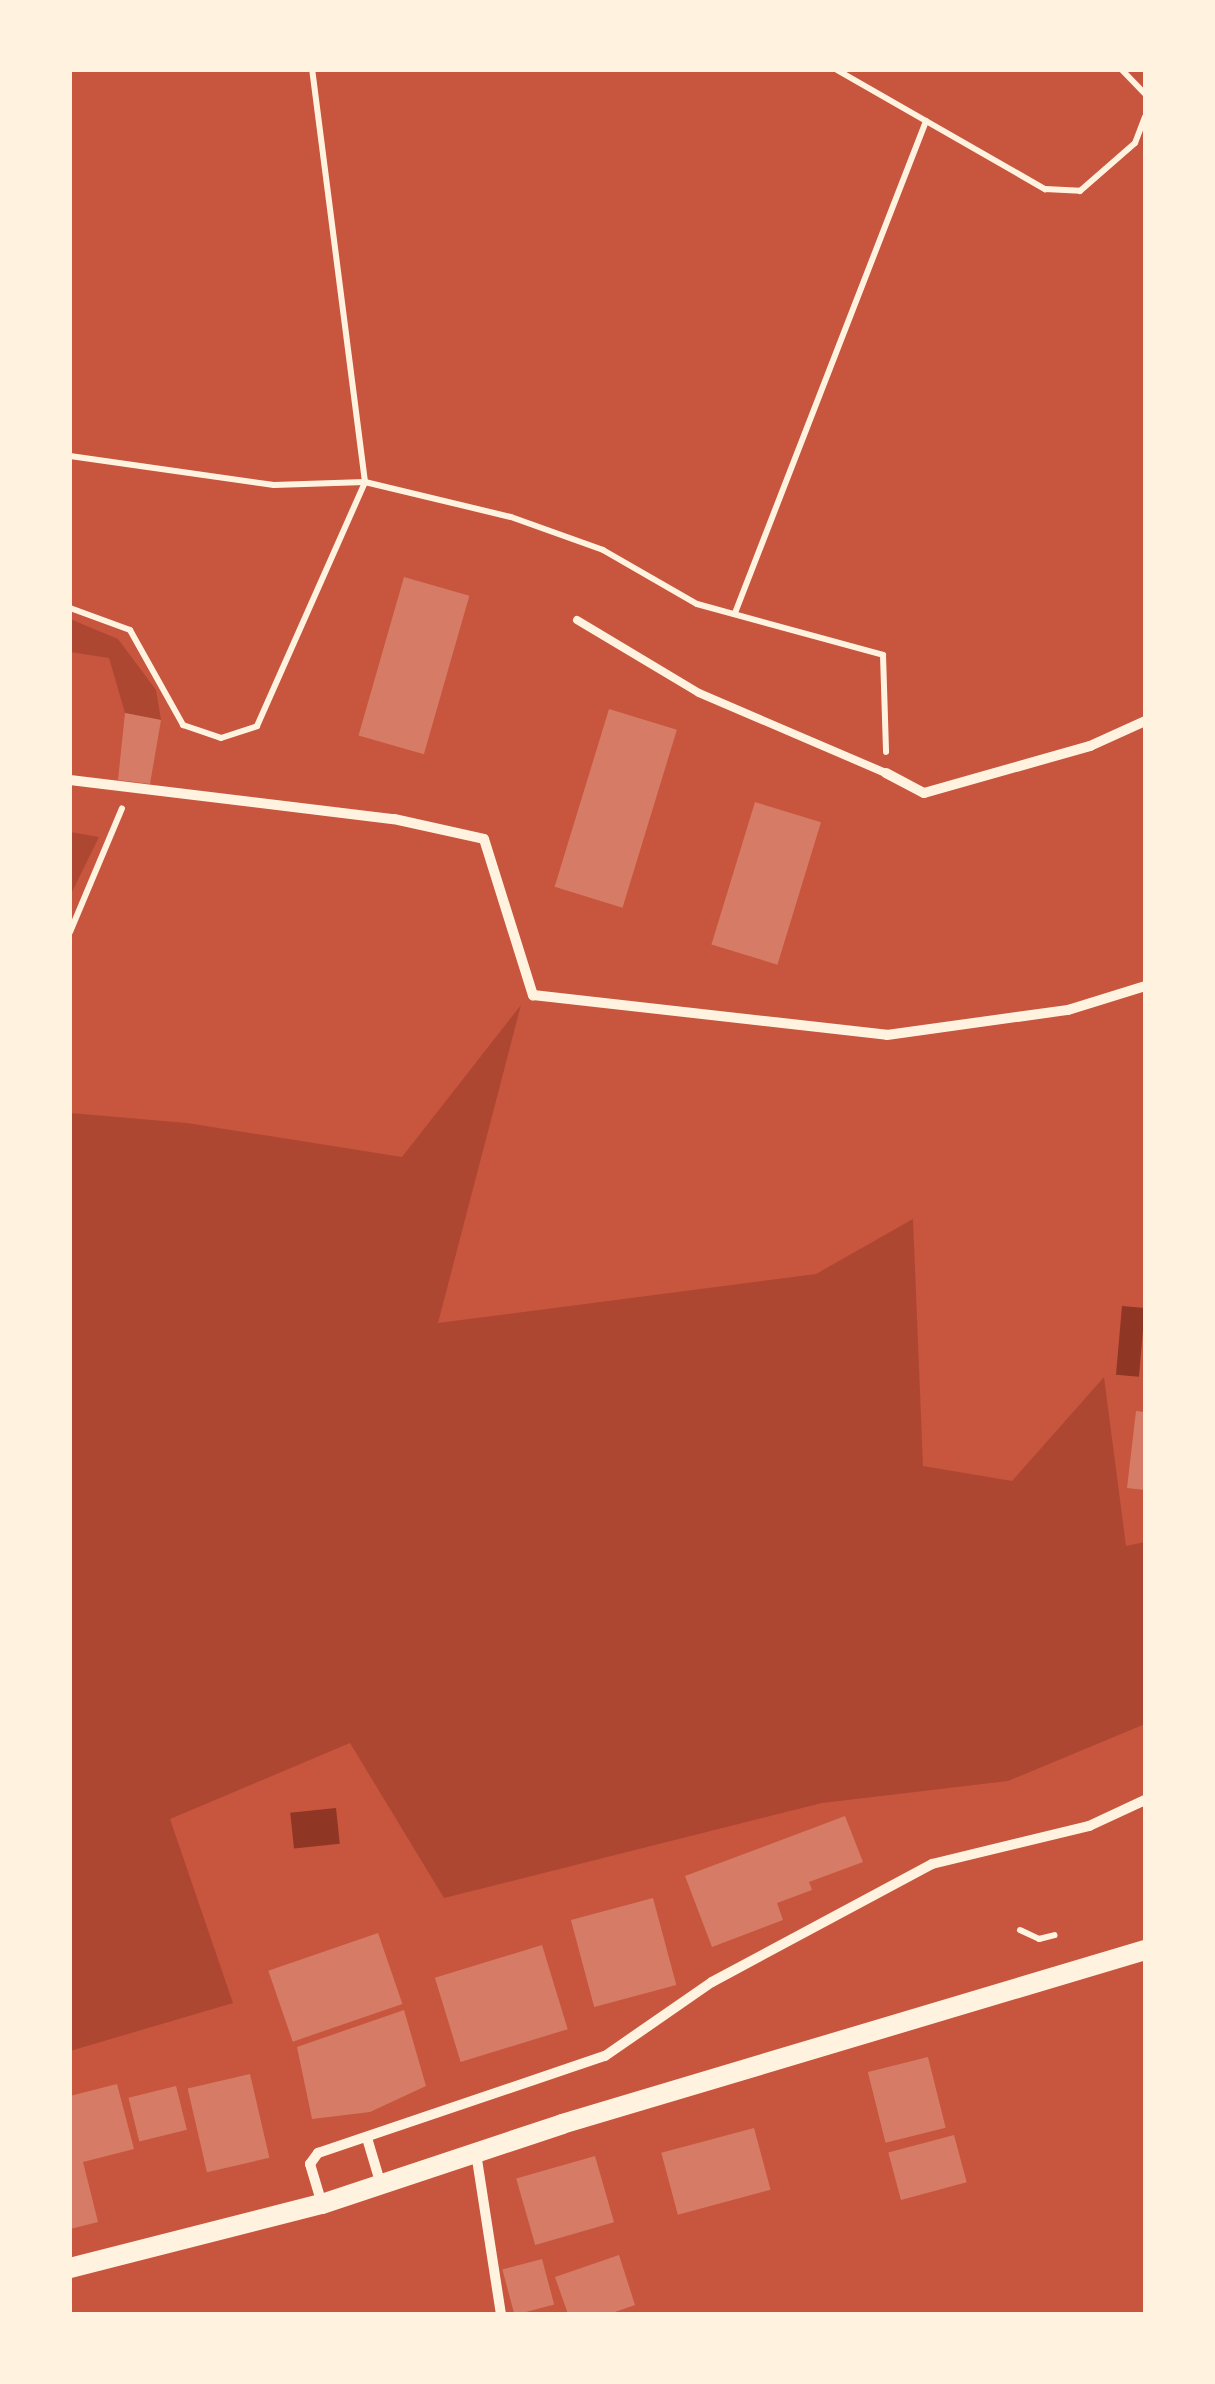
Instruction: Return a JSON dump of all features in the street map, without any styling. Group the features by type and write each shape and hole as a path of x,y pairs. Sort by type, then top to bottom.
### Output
{"main road":[{"path":"70,2268 322,2204 476,2152 1145,1950"}],"street":[{"path":"886,773 924,793 1090,746 1145,722"},
{"path":"70,780 394,819 484,839 533,995 887,1035 1068,1010 1145,986"},
{"path":"322,2204 312,2156 605,2056 712,1982 932,1864 1089,1826 1145,1800"},
{"path":"368,2138 381,2186"},
{"path":"476,2152 501,2314"}],"lane":[{"path":"576,620 699,693 886,773"}],"path":[{"path":"70,608 130,630 183,725 221,738 257,726 365,482 312,70"},
{"path":"837,70 1045,188 1080,191 1135,143 1145,116"},
{"path":"1122,70 1145,94"},
{"path":"735,613 926,121"},
{"path":"70,456 274,485 365,482 511,517 603,550 697,604 883,655 886,773"},
{"path":"70,932 129,788"},
{"path":"1020,1930 1039,1939 1055,1935"}],"shaded area":[{"path":"70,619 118,639 156,690 161,720 125,713 109,658 70,652"},
{"path":"70,832 99,837 70,896"},
{"path":"521,1005 438,1323 816,1274 913,1219 923,1466 1012,1481 1104,1377 1126,1546 1145,1542 1145,1724 1008,1781 822,1803 444,1898 350,1743 170,1819 233,2003 70,2051 70,1113 187,1123 402,1157"},
{"path":"1122,1306 1145,1308 1139,1377 1116,1375"},
{"path":"336,1808 340,1844 294,1849 290,1813"}],"building":[{"path":"404,577 469,596 424,754 359,736"},
{"path":"609,709 677,730 623,908 555,887"},
{"path":"125,713 161,720 150,784 118,780"},
{"path":"755,802 821,822 777,965 711,944"},
{"path":"1136,1411 1145,1412 1145,1490 1127,1488"},
{"path":"845,1816 863,1862 809,1882 812,1890 777,1903 783,1920 712,1947 685,1876"},
{"path":"653,1898 676,1985 594,2007 571,1920"},
{"path":"378,1933 402,2004 293,2042 268,1971"},
{"path":"542,1945 568,2029 461,2062 435,1978"},
{"path":"404,2010 426,2086 370,2112 312,2119 297,2047"},
{"path":"928,2057 946,2128 886,2143 868,2072"},
{"path":"250,2074 269,2158 207,2172 188,2088"},
{"path":"117,2084 134,2149 83,2162 98,2222 70,2229 70,2096"},
{"path":"176,2086 187,2130 139,2142 128,2098"},
{"path":"754,2128 771,2190 678,2215 661,2153"},
{"path":"954,2135 967,2182 901,2200 888,2153"},
{"path":"595,2156 614,2222 535,2245 516,2179"},
{"path":"619,2255 635,2305 609,2314 568,2314 555,2277"},
{"path":"542,2259 554,2304 514,2314 502,2270"}]}
